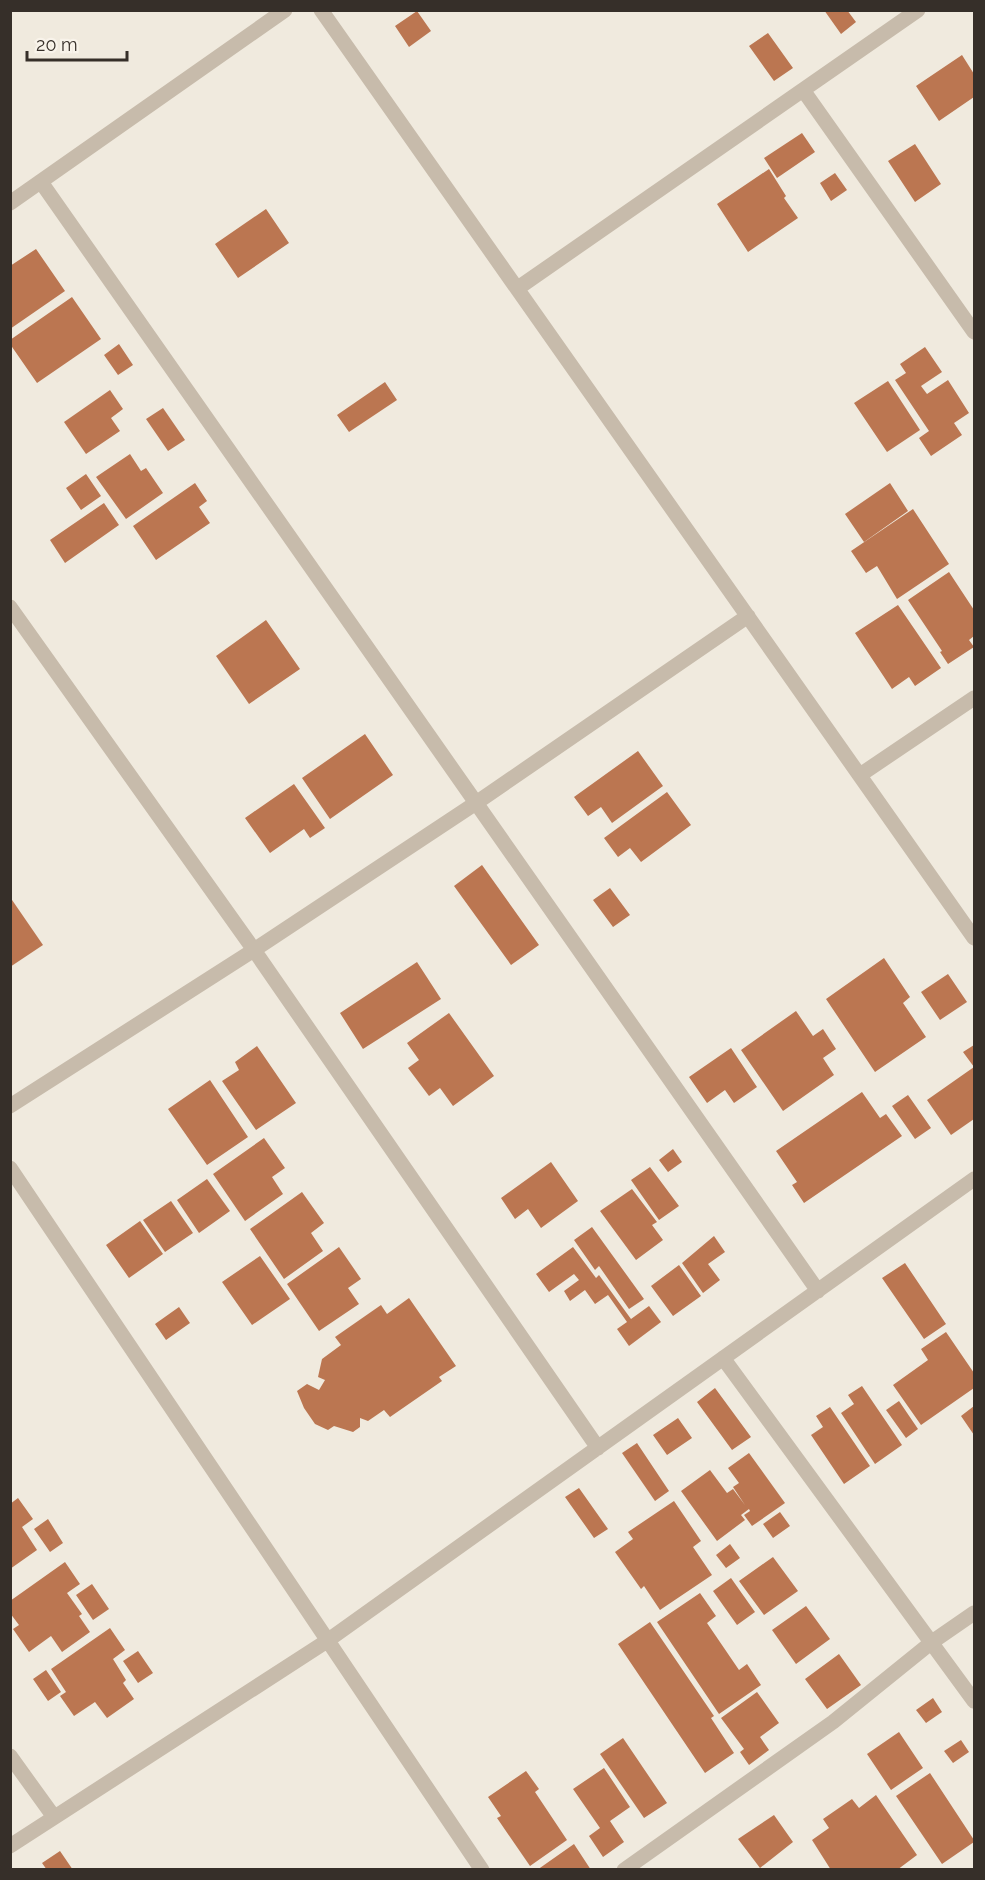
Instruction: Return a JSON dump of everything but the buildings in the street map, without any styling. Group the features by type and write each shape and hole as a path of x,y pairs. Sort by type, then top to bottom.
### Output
{"street":[{"path":"10,203 285,10"},
{"path":"321,10 975,938"},
{"path":"518,288 918,10"},
{"path":"803,90 975,332"},
{"path":"41,182 818,1291"},
{"path":"10,607 254,950 598,1448"},
{"path":"10,1106 254,950 476,803 748,616"},
{"path":"860,775 975,698"},
{"path":"10,1168 482,1869"},
{"path":"10,1846 327,1641 975,1179"},
{"path":"723,1358 975,1701"},
{"path":"624,1869 832,1722 932,1642 975,1613"},
{"path":"10,1756 54,1818"}]}
